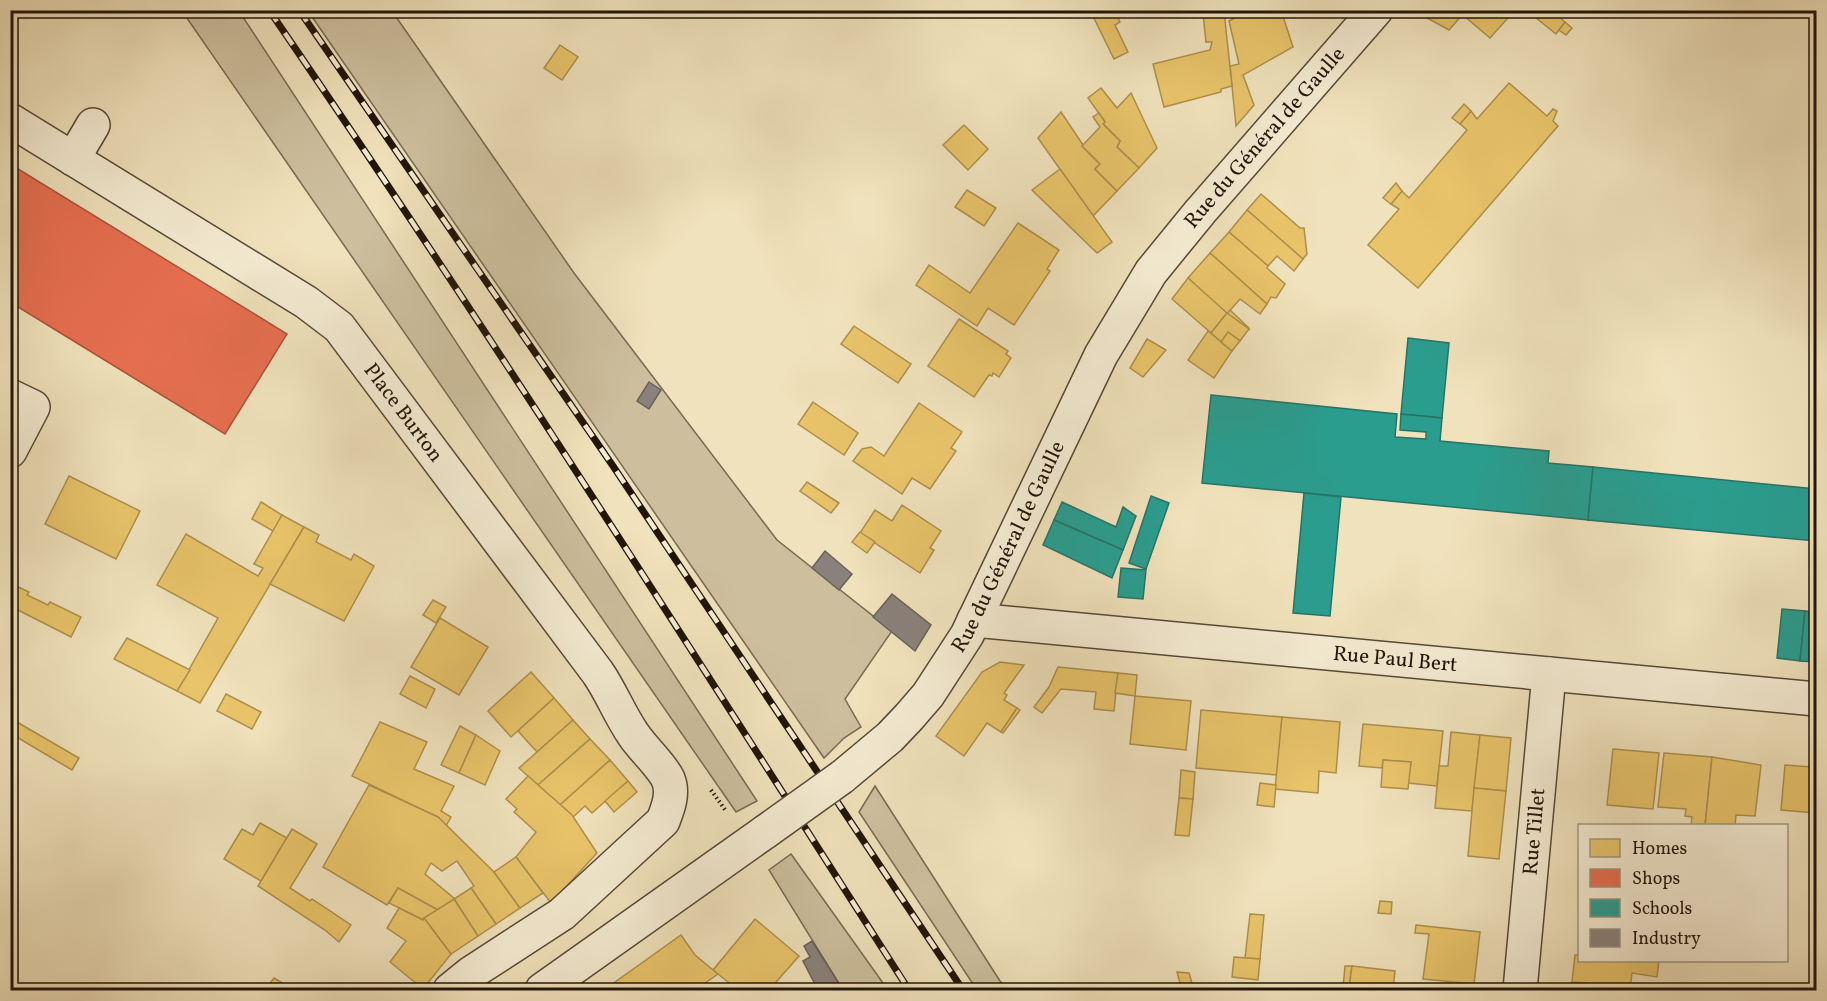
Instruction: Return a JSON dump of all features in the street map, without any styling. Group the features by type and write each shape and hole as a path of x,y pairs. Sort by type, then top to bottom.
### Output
{"street":[{"name":"Rue du Général de Gaulle","path":"542,990 842,777 890,736 928,695 967,635 1101,355 1151,272 1200,212 1376,10"},
{"name":"Place Burton","path":"10,120 306,302 339,327 609,690 633,735 668,779 669,806 663,821 562,914 471,973 450,990"},
{"path":"73,159 93,125"},
{"path":"10,396 33,407 10,451"},
{"name":"Rue Paul Bert","path":"974,620 1816,699"},
{"name":"Rue Tillet","path":"1520,990 1549,674"}],"shaded area":[{"path":"182,11 239,11 757,801 736,812"},
{"path":"308,11 392,11 574,273 777,540 892,631 845,699 861,727 844,738 824,758"},
{"path":"875,786 1008,990 977,990 859,812"},
{"path":"791,854 888,990 843,990 769,870"}],"building: Homes":[{"path":"1090,10 1114,10 1120,22 1115,25 1128,52 1114,59"},
{"path":"1249,10 1281,10 1293,47 1243,75 1254,105 1236,126 1230,66 1239,64 1229,21"},
{"path":"1420,10 1457,10 1462,15 1449,30 1418,13"},
{"path":"1457,10 1515,10 1490,38"},
{"path":"1540,10 1551,10 1565,22 1556,34 1535,17"},
{"path":"1224,11 1232,86 1221,89 1221,92 1164,107 1153,64 1210,50 1212,42 1206,42 1203,14"},
{"path":"1565,22 1572,28 1566,35 1559,30"},
{"path":"560,45 578,57 562,80 544,68"},
{"path":"1509,83 1547,116 1553,109 1557,111 1553,121 1558,126 1418,288 1368,245 1399,209 1391,204 1402,191 1409,198 1467,130 1460,124 1471,111 1477,119"},
{"path":"1101,88 1117,108 1131,93 1157,148 1139,168 1117,147 1120,141 1103,124 1105,122 1088,98"},
{"path":"1464,104 1471,111 1460,124 1452,118"},
{"path":"1061,112 1082,146 1100,164 1095,169 1117,191 1093,216 1038,138"},
{"path":"1099,113 1105,122 1103,124 1120,141 1117,147 1139,168 1117,191 1095,169 1100,164 1082,146 1100,127 1093,117"},
{"path":"964,125 988,149 968,170 943,145"},
{"path":"1060,169 1112,242 1097,253 1032,190"},
{"path":"1396,183 1402,191 1391,204 1383,198"},
{"path":"967,190 996,208 984,226 955,207"},
{"path":"1261,194 1300,228 1304,228 1307,254 1303,259 1247,210"},
{"path":"1247,210 1303,259 1294,271 1277,256 1268,266 1229,232"},
{"path":"1018,223 1059,250 1047,269 1050,271 1014,325 988,308 977,326 916,285 929,265 970,293"},
{"path":"1229,232 1285,284 1276,298 1271,297 1267,304 1210,253"},
{"path":"1210,253 1267,304 1260,314 1240,299 1227,314 1188,278"},
{"path":"1188,278 1227,313 1211,333 1172,299"},
{"path":"1230,310 1249,328 1249,329 1227,314"},
{"path":"1227,313 1249,329 1240,341 1228,332 1221,342 1211,333"},
{"path":"959,319 1008,351 1006,354 1011,358 999,377 993,373 992,376 989,375 974,397 928,366"},
{"path":"854,326 911,364 898,383 841,344"},
{"path":"1208,331 1232,351 1214,378 1188,360"},
{"path":"1228,332 1240,341 1232,351 1221,342"},
{"path":"1147,339 1166,350 1143,377 1130,368"},
{"path":"813,402 858,433 844,455 798,424"},
{"path":"919,403 962,432 951,448 956,451 930,489 912,478 902,494 853,461 862,449 871,447 884,456"},
{"path":"69,476 140,511 116,559 45,524"},
{"path":"807,482 839,503 831,513 800,491"},
{"path":"261,502 282,515 273,531 252,519"},
{"path":"902,505 941,531 930,548 934,550 920,573 860,533 875,510 892,521"},
{"path":"282,515 304,527 200,703 177,691 218,618 157,585 186,534 258,576 263,568 254,564"},
{"path":"304,527 319,535 316,542 351,560 354,554 374,566 344,621 270,584"},
{"path":"860,532 875,542 867,553 852,542"},
{"path":"10,583 29,592 27,595 48,605 50,602 81,617 71,637 10,606"},
{"path":"433,600 446,607 436,623 423,615"},
{"path":"440,618 488,647 459,695 411,667"},
{"path":"127,638 190,670 177,691 114,659"},
{"path":"1000,662 1024,665 1004,693 1007,695 1004,700 1017,708 1001,732 987,723 964,756 936,736 982,672"},
{"path":"1058,667 1118,673 1114,711 1094,709 1096,692 1061,689 1042,713 1034,707 1049,687"},
{"path":"531,672 554,698 511,737 488,711"},
{"path":"1118,673 1137,675 1135,696 1115,693"},
{"path":"410,676 435,689 426,708 400,694"},
{"path":"226,694 261,712 252,729 217,711"},
{"path":"1135,696 1191,701 1186,750 1130,744"},
{"path":"554,698 573,720 537,752 518,731"},
{"path":"1017,708 1020,710 1003,733 1001,732"},
{"path":"1201,710 1282,717 1277,775 1196,768"},
{"path":"1282,717 1340,722 1336,773 1319,771 1318,793 1275,789"},
{"path":"10,718 79,758 72,770 10,733"},
{"path":"573,720 590,739 538,785 519,768"},
{"path":"380,722 427,742 414,769 454,786 441,811 451,817 446,826 438,817 352,776"},
{"path":"1363,724 1443,731 1437,786 1408,783 1411,762 1383,760 1382,768 1359,766"},
{"path":"460,726 476,735 459,773 441,765"},
{"path":"1451,732 1480,735 1472,811 1435,808 1439,766 1448,766"},
{"path":"476,735 500,751 485,785 459,773"},
{"path":"1480,735 1511,738 1506,791 1474,788"},
{"path":"590,739 610,760 560,805 538,785"},
{"path":"1613,749 1659,753 1653,809 1607,805"},
{"path":"1664,753 1712,757 1705,824 1691,824 1692,817 1685,816 1686,809 1658,807"},
{"path":"1712,757 1761,765 1755,816 1736,815 1735,824 1705,824"},
{"path":"610,760 628,781 592,813 585,806 573,817 560,805"},
{"path":"1383,760 1411,762 1408,789 1381,787"},
{"path":"1812,761 1816,761 1816,813 1781,810 1785,765 1812,767"},
{"path":"1181,770 1195,772 1193,799 1179,798"},
{"path":"528,776 572,815 597,853 551,903 516,857 536,832 514,812 517,809 506,799"},
{"path":"628,781 637,792 614,812 605,801"},
{"path":"1260,783 1276,785 1274,807 1257,805"},
{"path":"369,785 438,817 494,872 520,908 496,924 471,888 474,886 457,861 442,871 431,863 425,874 455,899 438,910 398,888 387,905 323,867"},
{"path":"1474,788 1506,791 1499,859 1468,856"},
{"path":"1179,798 1193,799 1189,836 1175,835"},
{"path":"260,823 287,838 261,881 224,859 242,829 253,835"},
{"path":"292,829 317,844 290,888 310,901 312,899 351,925 339,942 325,930 258,886"},
{"path":"516,857 543,893 520,908 494,872"},
{"path":"398,888 438,910 423,920 389,903"},
{"path":"471,888 496,924 478,936 454,899"},
{"path":"454,899 478,936 451,954 424,918"},
{"path":"1380,901 1392,902 1391,914 1378,913"},
{"path":"399,908 423,920 424,918 451,954 423,989 390,962 406,941 387,928"},
{"path":"1250,914 1264,915 1260,959 1245,958"},
{"path":"755,919 799,956 769,990 738,990 713,970"},
{"path":"1416,925 1480,932 1474,984 1423,979 1429,934 1415,933"},
{"path":"681,935 695,955 718,974 695,990 604,990"},
{"path":"1575,955 1578,955 1578,962 1659,962 1657,977 1632,973 1630,990 1587,990 1588,983 1572,982"},
{"path":"1234,957 1260,959 1258,980 1232,977"},
{"path":"1345,966 1352,966 1349,989 1343,988"},
{"path":"1352,966 1395,971 1393,990 1349,989"},
{"path":"1177,972 1189,973 1194,990 1182,990"},
{"path":"274,978 294,990 265,990"}],"building: Shops":[{"path":"10,164 287,334 225,434 10,302"}],"building: Schools":[{"path":"1408,338 1449,343 1442,418 1401,414"},
{"path":"1211,395 1397,414 1395,437 1426,439 1426,432 1400,430 1401,414 1442,418 1440,441 1549,451 1548,463 1593,467 1588,520 1202,483"},
{"path":"1593,467 1816,489 1816,541 1588,520"},
{"path":"1304,493 1341,497 1330,616 1293,613"},
{"path":"1151,496 1169,503 1146,569 1129,563"},
{"path":"1062,502 1116,527 1123,507 1136,516 1123,550 1054,520"},
{"path":"1054,520 1123,550 1112,578 1043,545"},
{"path":"1121,568 1146,570 1143,599 1118,597"},
{"path":"1782,609 1805,611 1800,661 1777,658"},
{"path":"1805,611 1816,612 1816,662 1800,661"}],"building: Industry":[{"path":"649,382 661,390 649,409 637,401"},
{"path":"825,551 852,574 839,590 812,568"},
{"path":"892,594 931,625 915,651 873,617"},
{"path":"812,941 841,987 834,990 818,990 803,961 810,957 804,946"}],"railway":[{"path":"269,10 513,375 909,990"},
{"path":"299,10 613,466 963,990"}]}
